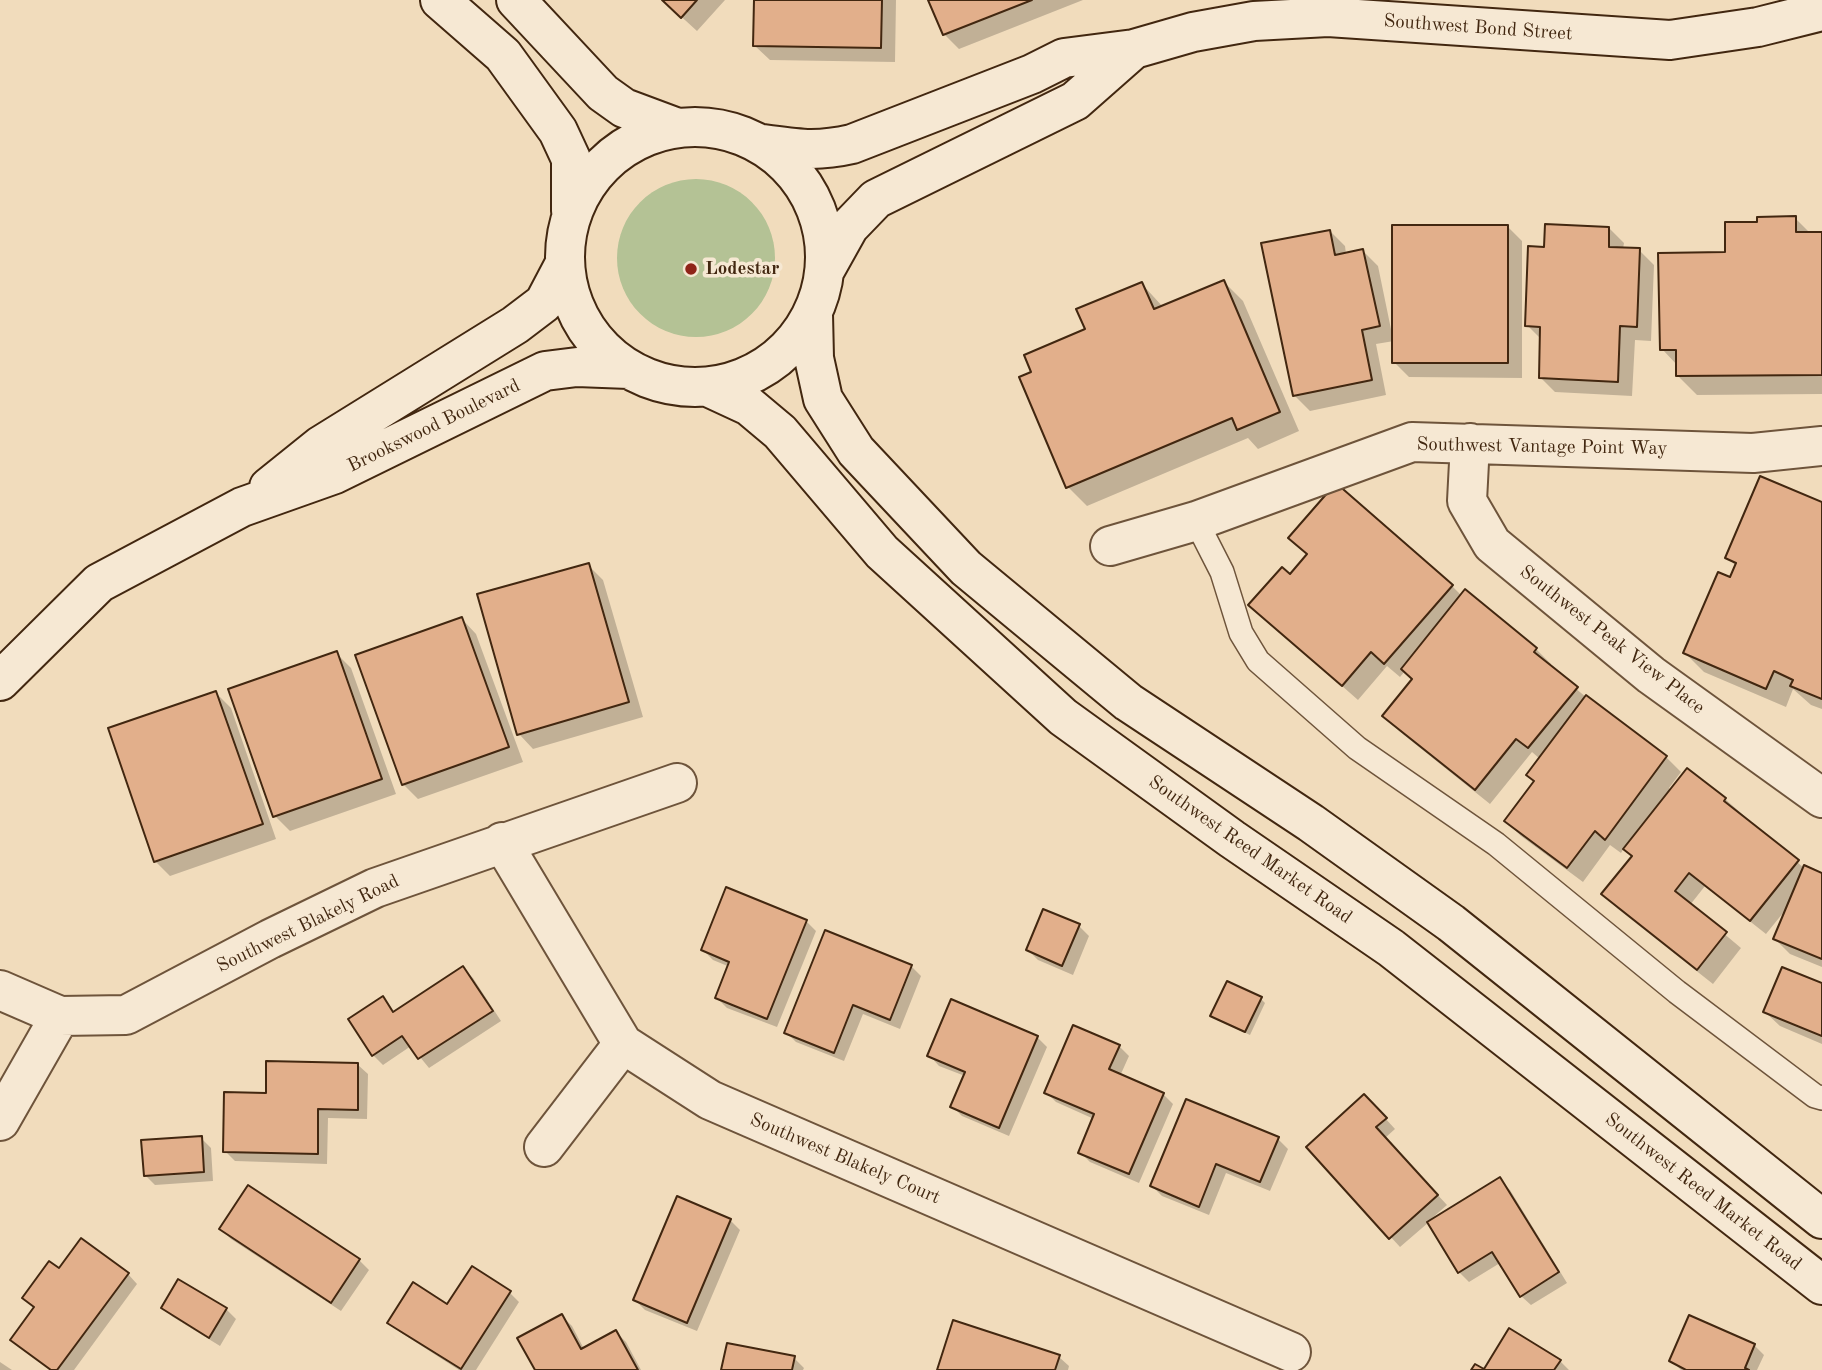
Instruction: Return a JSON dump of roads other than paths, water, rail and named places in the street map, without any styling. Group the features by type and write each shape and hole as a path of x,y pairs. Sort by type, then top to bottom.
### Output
{"street":[{"path":"440,0 503,55 558,131 571,159 573,183 564,265 570,296 584,325 603,350 629,369 653,380 681,386 708,387 734,381 759,371 790,346 813,314 821,293 825,270 824,233 812,197 791,168 762,144 735,132 705,127 675,127 640,138 610,157 586,184 571,216"},
{"path":"516,0 603,93 624,108 675,127"},
{"name":"Southwest Bond Street","path":"762,144 801,150 826,150 852,144 1019,79 1064,58 1134,49 1193,33 1254,21 1328,17 1670,40 1758,27 1822,11"},
{"name":"Southwest Bond Street","path":"825,270 849,227 876,198 1075,101 1134,49"},
{"name":"Brookswood Boulevard","path":"242,508 320,446 515,325 544,303 564,265"},
{"path":"813,314 814,358 823,399 856,450 966,568 1128,702 1311,823 1451,923 1822,1219"},
{"name":"Brookswood Boulevard","path":"0,681 99,583 242,508 335,474 545,371 577,367 629,369"},
{"name":"Southwest Reed Market Road","path":"708,387 749,406 780,432 882,552 1063,717 1232,839 1391,948 1822,1285"},
{"name":"Southwest Vantage Point Way","path":"1110,546 1196,521 1412,442 1753,453 1822,446"},
{"name":"Southwest Peak View Place","path":"1470,443 1467,500 1492,544 1651,675 1822,798"},
{"name":"Southwest Blakely Road","path":"0,990 60,1016 126,1015 270,939 375,888 677,783"},
{"name":"Southwest Blakely Court","path":"502,842 623,1044 710,1100 1291,1352"},
{"path":"0,1121 60,1016"},
{"path":"544,1147 623,1044"}],"lane":[{"path":"1196,521 1222,572 1241,633 1258,661 1357,748 1496,844 1678,992 1815,1096 1822,1098"}],"place":[{"name":"Lodestar","path":"691,269"}]}
